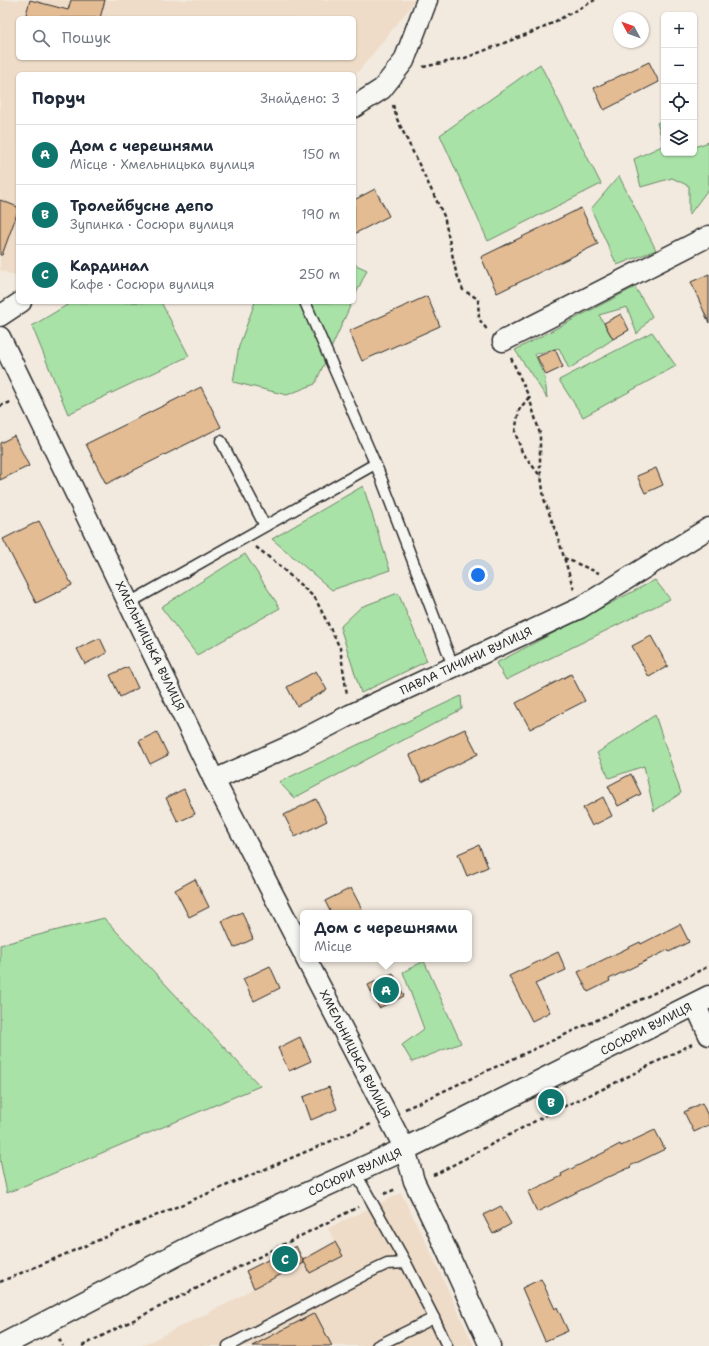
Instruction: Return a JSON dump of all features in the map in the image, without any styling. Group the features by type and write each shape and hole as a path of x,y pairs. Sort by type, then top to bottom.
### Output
{"main road":[{"name":"СОСЮРИ ВУЛИЦЯ","path":"1,1346 197,1244 405,1149 702,1001"}],"street":[{"path":"356,106 382,89 404,61 427,0"},
{"path":"504,341 709,236"},
{"path":"0,316 18,304"},
{"name":"ХМЕЛЬНИЦЬКА ВУЛИЦЯ","path":"0,337 214,780 300,946"},
{"name":"ПАВЛА ТИЧИНИ ВУЛИЦЯ","path":"214,780 292,745 350,715 453,666 580,608 709,528"},
{"name":"ХМЕЛЬНИЦЬКА ВУЛИЦЯ","path":"308,962 405,1149 414,1181 490,1346"},
{"path":"702,1001 709,1035"}],"lane":[{"path":"307,304 375,464 453,666"},
{"path":"221,442 265,526"},
{"path":"129,603 375,464"},
{"path":"355,1172 406,1263 447,1346"},
{"path":"228,1346 387,1264 406,1263"},
{"path":"377,1346 434,1318"}],"path":[{"path":"580,608 544,498 540,467 540,434 529,397 504,341 489,332 479,319 478,299 463,290 456,272 444,216 397,119 391,77 465,58 543,28 595,0"},
{"path":"529,397 519,410 516,432 522,452 541,477"},
{"path":"244,538 275,562 315,598 340,648 350,715"},
{"path":"564,558 601,574 619,584"},
{"path":"0,1282 387,1117 644,998 709,966"}],"shaded area":[{"path":"0,0 414,0 409,9 356,75 356,72 16,72 16,275 0,270"},
{"path":"401,1193 428,1246 474,1346 141,1346 232,1301 304,1257 335,1243 328,1228"}],"green space":[{"path":"540,64 601,184 488,241 440,135"},
{"path":"661,121 661,136 657,123"},
{"path":"709,142 709,188 689,215 689,186 672,178 641,187 634,159 661,146 661,156 697,156 697,146"},
{"path":"619,176 656,250 617,265 591,209"},
{"path":"356,265 367,270 356,294"},
{"path":"635,287 652,316 637,334 627,307 599,315 613,339 569,369 559,348 535,354 545,378 547,398 515,350"},
{"path":"69,304 162,304 189,356 68,414 32,326"},
{"path":"254,304 351,304 315,384 287,395 233,382 239,346"},
{"path":"652,332 676,366 583,417 559,380"},
{"path":"363,486 390,570 332,590 272,539"},
{"path":"245,554 280,608 197,655 161,607"},
{"path":"655,580 670,599 506,680 496,663"},
{"path":"398,593 427,661 361,693 340,627 361,607"},
{"path":"461,696 462,709 294,798 279,782"},
{"path":"655,715 681,793 654,811 644,766 609,778 597,753"},
{"path":"104,918 260,1086 7,1193 0,1160 0,945"},
{"path":"424,962 461,1043 412,1062 402,1045 424,1029 403,972"}],"building":[{"path":"30,0 68,10 71,0 105,0 101,16 26,16"},
{"path":"649,62 659,82 604,110 594,88"},
{"path":"375,189 389,216 356,233 356,199"},
{"path":"0,200 16,206 16,216 2,255 0,255"},
{"path":"581,208 598,244 497,293 481,257"},
{"path":"709,274 709,323 691,282"},
{"path":"427,296 440,326 362,361 349,331"},
{"path":"621,314 629,330 613,339 604,323"},
{"path":"555,349 563,367 546,375 537,357"},
{"path":"201,387 221,427 106,484 86,444"},
{"path":"14,436 29,466 0,480 0,443"},
{"path":"656,468 663,485 645,493 637,476"},
{"path":"39,521 72,585 36,603 3,539"},
{"path":"651,636 668,666 649,677 632,646"},
{"path":"100,638 107,653 85,664 77,649"},
{"path":"128,667 138,688 120,697 110,675"},
{"path":"316,671 327,690 297,706 287,687"},
{"path":"571,674 585,701 530,729 516,703"},
{"path":"465,729 478,754 422,782 410,755"},
{"path":"157,732 168,755 150,764 139,741"},
{"path":"631,774 641,794 618,806 608,786"},
{"path":"184,789 195,814 178,822 166,798"},
{"path":"603,797 612,816 592,826 583,808"},
{"path":"316,799 327,821 295,837 284,815"},
{"path":"479,845 488,867 467,876 458,854"},
{"path":"195,879 209,907 189,917 175,890"},
{"path":"351,888 362,910 330,910 325,901"},
{"path":"242,912 253,939 234,948 222,921"},
{"path":"680,924 689,942 669,952 668,950 609,979 610,981 588,992 578,972 640,942 641,944"},
{"path":"558,952 566,970 535,984 550,1012 532,1021 509,976"},
{"path":"270,966 280,988 254,1001 243,979"},
{"path":"393,973 404,996 379,1008 368,985"},
{"path":"300,1037 311,1061 289,1071 278,1048"},
{"path":"329,1087 337,1109 311,1120 303,1097"},
{"path":"702,1103 709,1118 709,1125 694,1132 684,1112"},
{"path":"655,1130 665,1149 537,1212 528,1192 562,1176 561,1174 620,1144 621,1146"},
{"path":"501,1206 511,1224 493,1234 483,1215"},
{"path":"335,1242 343,1256 310,1273 303,1260"},
{"path":"296,1246 304,1263 254,1288 246,1271"},
{"path":"541,1279 555,1309 557,1307 568,1331 545,1341 522,1288"},
{"path":"315,1313 332,1346 252,1346"}],"place":[{"name":"Дом с черешнями","path":"386,990"},
{"name":"Тролейбусне депо","path":"551,1102"},
{"name":"Кардинал","path":"285,1259"}]}
